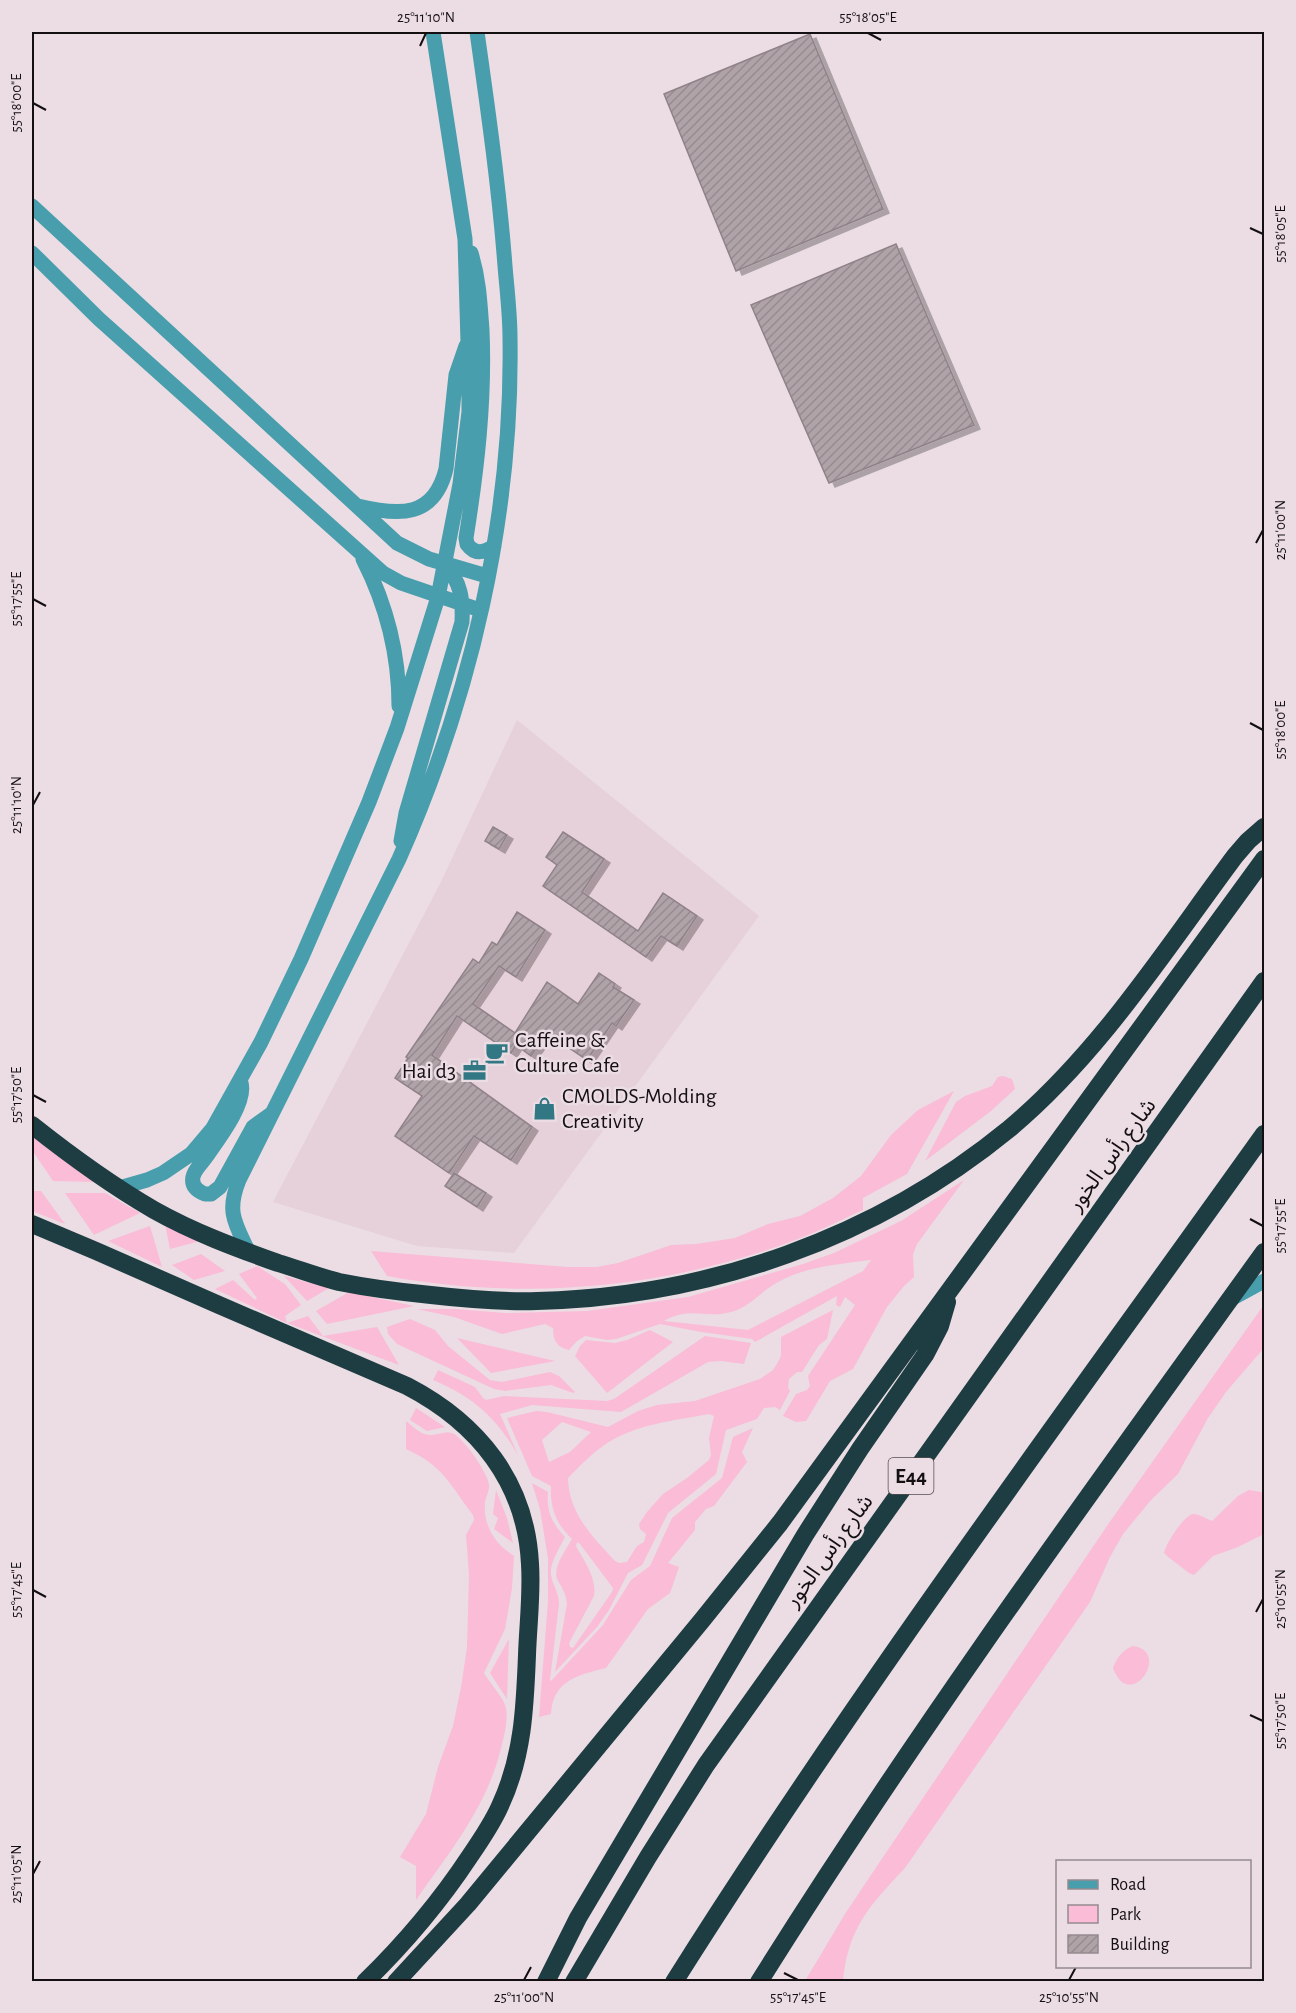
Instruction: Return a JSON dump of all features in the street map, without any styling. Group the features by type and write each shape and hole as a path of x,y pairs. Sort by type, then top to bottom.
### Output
{"highway":[{"path":"32,1125 74,1158 118,1188 156,1211 202,1234 311,1274 349,1283 477,1300 535,1302 628,1294 713,1278 750,1269 824,1241 861,1224 936,1181 982,1149 1039,1101 1096,1041 1235,856 1264,827"},
{"path":"396,1982 468,1904 704,1619 780,1522 1264,860"},
{"name":"شارع رأس الخور","path":"574,1982 648,1857 719,1746 1264,981"},
{"path":"674,1982 809,1774 899,1644 1264,1134"},
{"path":"32,1224 429,1397 449,1411 481,1441 504,1473 514,1494 527,1539 531,1586 525,1707 517,1761 500,1808 452,1883 396,1952 365,1982"},
{"path":"759,1982 934,1714 1264,1252"},
{"path":"546,1982 578,1918 799,1545 860,1449 925,1355 946,1311 948,1294"}],"street":[{"path":"118,1188 163,1173 191,1154 213,1128 261,1042 301,960 347,855 397,728 438,597 465,447 469,412 465,239 433,32"},
{"path":"249,1252 232,1215 232,1203 239,1180 399,858 423,805 450,729 473,647 494,546 507,442 510,337 500,202 477,32"},
{"path":"32,206 398,543 445,565 487,576"},
{"path":"465,239 477,272 483,355 482,413 478,458 466,538 467,544 476,552 482,552 494,546"},
{"path":"32,253 99,319 383,573 400,583 480,610"},
{"path":"356,505 383,512 409,511 426,503 436,494 443,482 446,469 456,375 468,340"},
{"path":"360,554 380,596 394,640 399,684 397,728"},
{"path":"399,858 406,813 462,622 463,605 458,583 445,565"},
{"path":"432,616 440,609 453,608 458,612 462,622"},
{"path":"240,1080 241,1099 220,1136 195,1171 193,1183 195,1188 205,1194 216,1192 253,1126 272,1113"},
{"path":"1231,1299 1264,1281"}],"shaded area":[{"name":"Hai d3","path":"517,720 759,916 514,1253 417,1246 273,1202 440,884"}],"green space":[{"path":"998,1077 1012,1079 1015,1089 991,1111 925,1161 956,1102 965,1096 992,1086"},
{"path":"954,1091 907,1174 863,1198 863,1210 790,1242 731,1261 682,1273 634,1281 535,1289 486,1288 387,1276 371,1251 567,1267 597,1267 618,1263 671,1245 735,1238 768,1224 800,1216 833,1198 861,1176 891,1135 918,1110"},
{"path":"32,1135 96,1182 53,1181 32,1150"},
{"path":"964,1180 917,1244 913,1254 914,1277 887,1307 853,1369 830,1381 806,1421 796,1422 783,1416 796,1394 807,1390 810,1386 808,1376 855,1305 845,1297 840,1307 836,1305 837,1296 755,1342 752,1339 660,1324 616,1339 607,1340 585,1336 569,1350 559,1345 555,1340 553,1328 545,1324 502,1334 454,1317 417,1309 505,1313 587,1311 688,1297 834,1253 901,1221","holes":["871,1260 863,1271 748,1330 664,1321 682,1314 722,1314 738,1310 778,1282 812,1269"]},
{"path":"32,1191 41,1191 65,1224 32,1211"},
{"path":"65,1193 105,1193 140,1213 94,1235"},
{"path":"165,1224 200,1241 170,1249"},
{"path":"150,1226 162,1267 108,1241"},
{"path":"201,1254 225,1271 194,1280 172,1265"},
{"path":"257,1266 285,1284 301,1305 285,1316 287,1323 215,1289 233,1280 255,1300 257,1298 239,1274"},
{"path":"284,1276 329,1288 307,1301"},
{"path":"349,1292 414,1306 327,1324 316,1311"},
{"path":"1263,1306 1264,1348 1226,1392 1208,1418 1178,1474 1151,1500 1123,1534 1090,1602 905,1868 863,1918 850,1946 843,1981 805,1981 845,1914 1109,1523"},
{"path":"833,1310 827,1339 819,1345 802,1372 797,1372 789,1379 790,1391 780,1410 775,1407 764,1408 757,1419 726,1430 716,1474 668,1513 642,1565 628,1573 609,1610 597,1627 555,1672 567,1604 556,1571 572,1539 555,1515 551,1486 532,1476 507,1418 536,1411 608,1427 638,1411 657,1405 695,1401 760,1379 773,1370 781,1356 781,1337","holes":["709,1414 714,1416 709,1438 711,1455 709,1460 687,1478 663,1494 647,1512 639,1524 640,1529 646,1534 644,1542 637,1546 627,1562 619,1563 583,1524 569,1491 568,1478 594,1453 615,1439 641,1428","562,1422 591,1432 570,1452 549,1462 542,1440","577,1542 580,1544 613,1588 573,1648 569,1643 594,1596 594,1583 576,1546"]},
{"path":"308,1316 323,1336 377,1327 399,1365 287,1323"},
{"path":"410,1319 435,1330 448,1346 490,1380 502,1382 550,1372 559,1376 575,1392 551,1385 505,1391 494,1389 397,1344 388,1334 387,1327"},
{"path":"650,1330 673,1342 607,1393 575,1356 586,1340 615,1343"},
{"path":"705,1336 751,1343 744,1364 708,1362 621,1412 532,1405 500,1414 518,1455 492,1419 472,1401 433,1380 438,1370 475,1387 486,1400 504,1396 607,1401 614,1399"},
{"path":"457,1338 555,1361 491,1373"},
{"path":"416,1408 445,1427 427,1431 410,1420"},
{"path":"406,1421 425,1434 452,1433 468,1448 488,1479 485,1511 488,1526 501,1546 514,1556 512,1588 505,1629 484,1673 506,1708 505,1731 496,1766 488,1787 467,1826 416,1900 416,1866 400,1857 426,1814 438,1767 453,1726 467,1648 469,1575 466,1535 474,1520 473,1515 452,1485 438,1469 419,1455 406,1449"},
{"path":"753,1428 742,1452 747,1462 714,1506 706,1509 695,1522 695,1530 668,1563 679,1567 670,1593 648,1609 606,1668 586,1673 562,1686 556,1693 551,1714 539,1717 548,1602 548,1558 540,1509 532,1483 548,1492 551,1516 565,1537 555,1556 551,1571 559,1604 551,1681 603,1625 631,1580 650,1566 672,1518 722,1478 733,1437"},
{"path":"496,1490 507,1518 513,1543 494,1529 498,1518 493,1514"},
{"path":"1249,1490 1261,1492 1264,1495 1264,1534 1213,1556 1194,1575 1164,1553 1176,1531 1189,1516 1195,1514 1212,1521 1238,1496"},
{"path":"509,1639 507,1699 490,1673"},
{"path":"1133,1646 1144,1650 1149,1658 1144,1676 1137,1683 1129,1685 1120,1680 1113,1668 1120,1655"}],"building":[{"path":"810,34 883,209 736,271 664,94"},
{"path":"896,244 974,425 829,483 751,305"},
{"path":"493,827 507,835 499,849 485,841"},
{"path":"563,832 604,859 582,892 638,931 663,893 697,916 677,946 661,936 646,957 543,886 557,865 546,857"},
{"path":"517,912 545,930 516,977 499,966 473,1004 515,1033 547,982 578,1004 599,973 615,984 613,987 634,1000 616,1026 612,1023 587,1060 547,1033 531,1056 516,1045 511,1053 457,1016 432,1055 532,1127 511,1160 474,1136 449,1173 395,1136 422,1096 395,1078 408,1058 406,1057 473,959 479,963 492,942 497,945"},
{"path":"454,1173 486,1193 477,1207 445,1186"}],"place":[{"name":"Caffeine & Culture Cafe","path":"497,1052"},
{"name":"Hai d3","path":"474,1070"},
{"name":"CMOLDS-Molding Creativity","path":"544,1108"}]}
